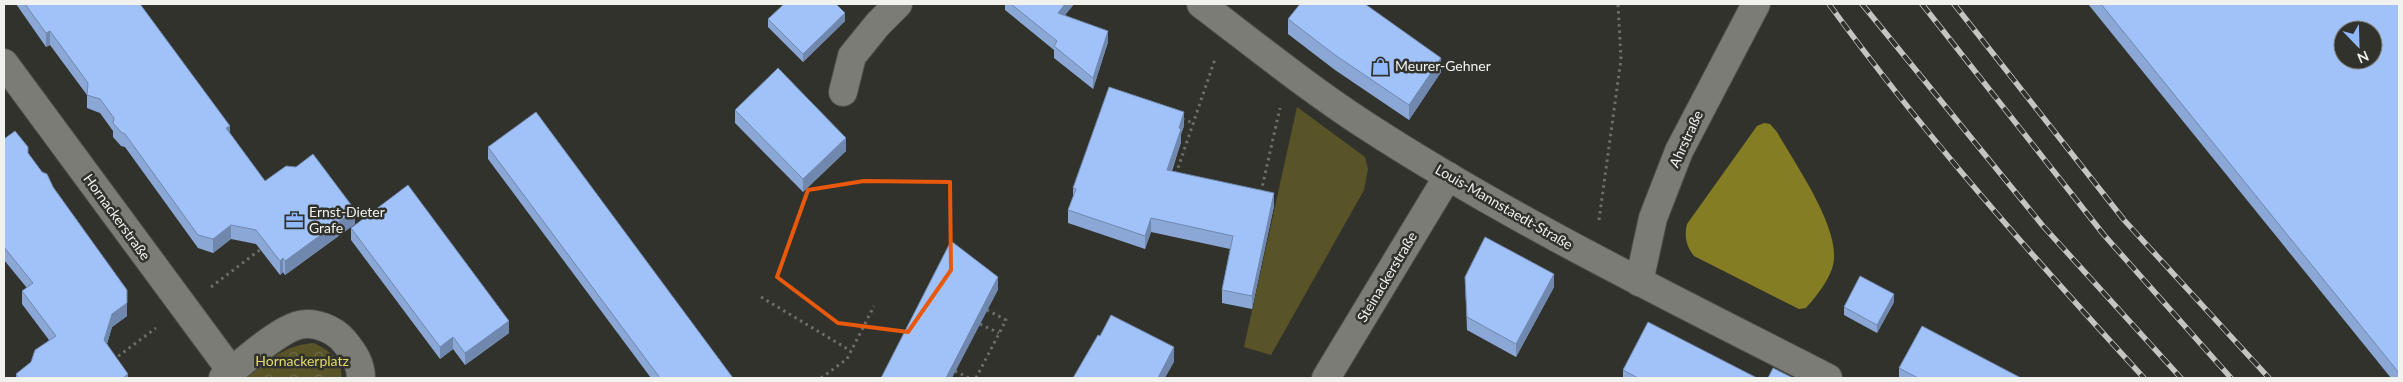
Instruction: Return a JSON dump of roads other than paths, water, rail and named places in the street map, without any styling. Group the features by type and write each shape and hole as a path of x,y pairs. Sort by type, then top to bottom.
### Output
{"street":[{"path":"843,92 852,56 878,24 898,4"},
{"name":"Louis-Mannstaedt-Straße","path":"1201,4 1365,125 1448,176 1605,265 1828,378"},
{"name":"Ahrstraße","path":"1639,282 1653,218 1679,151 1756,4"},
{"name":"Hornackerstraße","path":"4,63 227,375"},
{"name":"Steinackerstraße","path":"1326,378 1448,176"},
{"path":"227,375 278,337 299,325 321,326 340,335 354,353 361,371 361,378"}],"railway":[{"path":"1829,4 1942,149 2062,288 2144,378"},
{"path":"1862,4 2043,226 2181,378"},
{"path":"1922,4 2104,235 2231,378"},
{"path":"1954,4 2124,220 2269,378"}],"place":[{"name":"Meurer-Gehner","path":"1381,66"},
{"name":"Ernst-Dieter Grafe","path":"295,220"}],"park label":[{"name":"Hornackerplatz","path":"302,361"}]}
